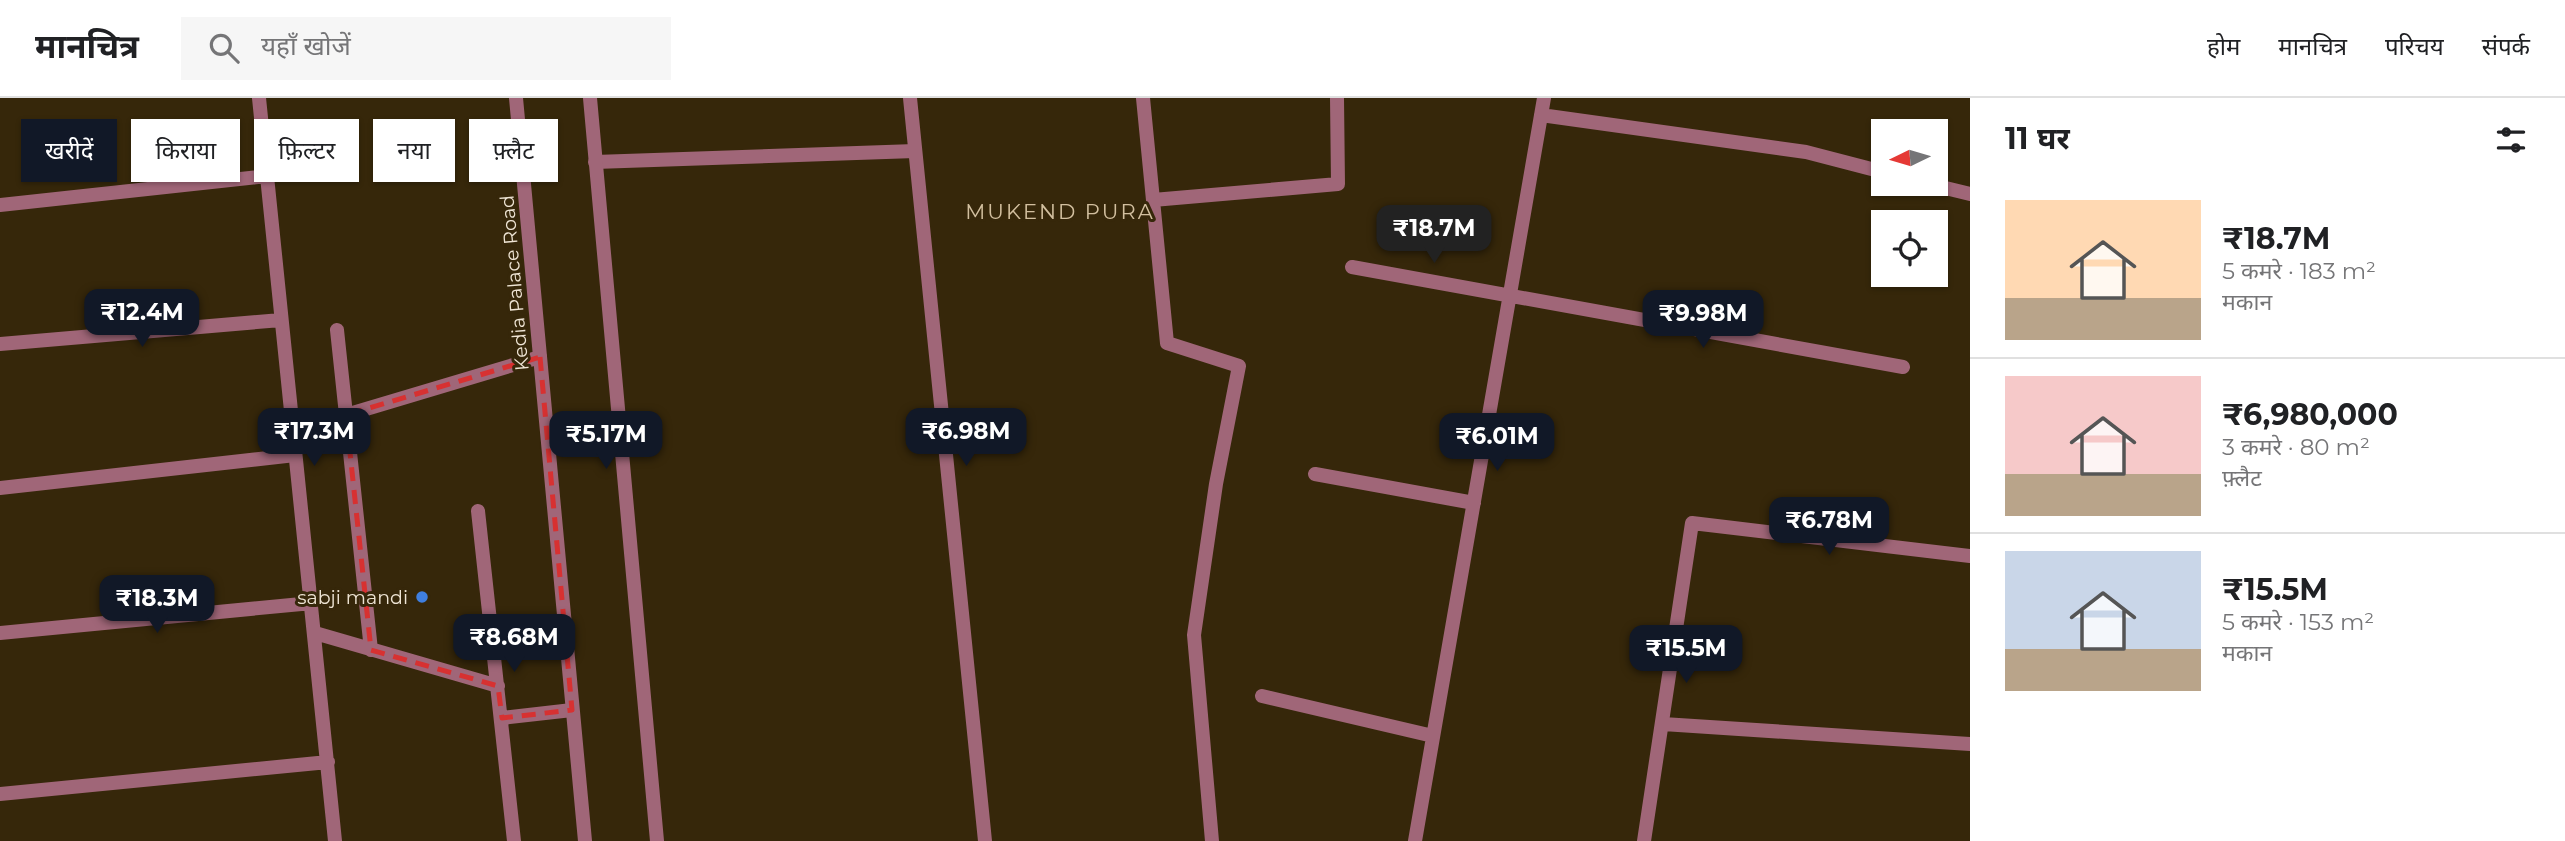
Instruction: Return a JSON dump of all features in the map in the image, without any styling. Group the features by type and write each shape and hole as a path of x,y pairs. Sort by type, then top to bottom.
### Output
{"street":[{"path":"259,98 261,119"},
{"name":"Kedia Palace Road","path":"516,98 585,841"},
{"path":"590,98 657,841"},
{"path":"910,98 985,841"},
{"path":"1143,98 1167,343 1239,366 1216,484 1194,635 1212,841"},
{"path":"1153,200 1338,184 1337,98"},
{"path":"1415,841 1544,98"},
{"path":"1541,115 1806,152 1871,169"},
{"path":"595,162 915,151"},
{"path":"0,205 254,177"},
{"path":"268,182 335,841"},
{"path":"1948,189 1970,194"},
{"path":"1352,267 1510,298 1903,367"},
{"path":"0,344 281,320"},
{"path":"337,330 371,650"},
{"path":"346,415 540,357"},
{"path":"0,488 295,455"},
{"path":"1315,474 1474,503"},
{"path":"478,511 514,841"},
{"path":"1644,841 1692,523 1970,556"},
{"path":"0,633 312,603"},
{"path":"315,634 498,686"},
{"path":"1262,696 1433,736"},
{"path":"502,718 572,710"},
{"path":"1663,724 1970,744"},
{"path":"0,794 328,762"}],"highlighted area":[{"path":"540,357 572,710 502,718 498,686 371,650 346,415"}],"place":[{"name":"sabji mandi","path":"422,597"}],"district":[{"name":"MUKEND PURA","path":"1060,212"}]}
